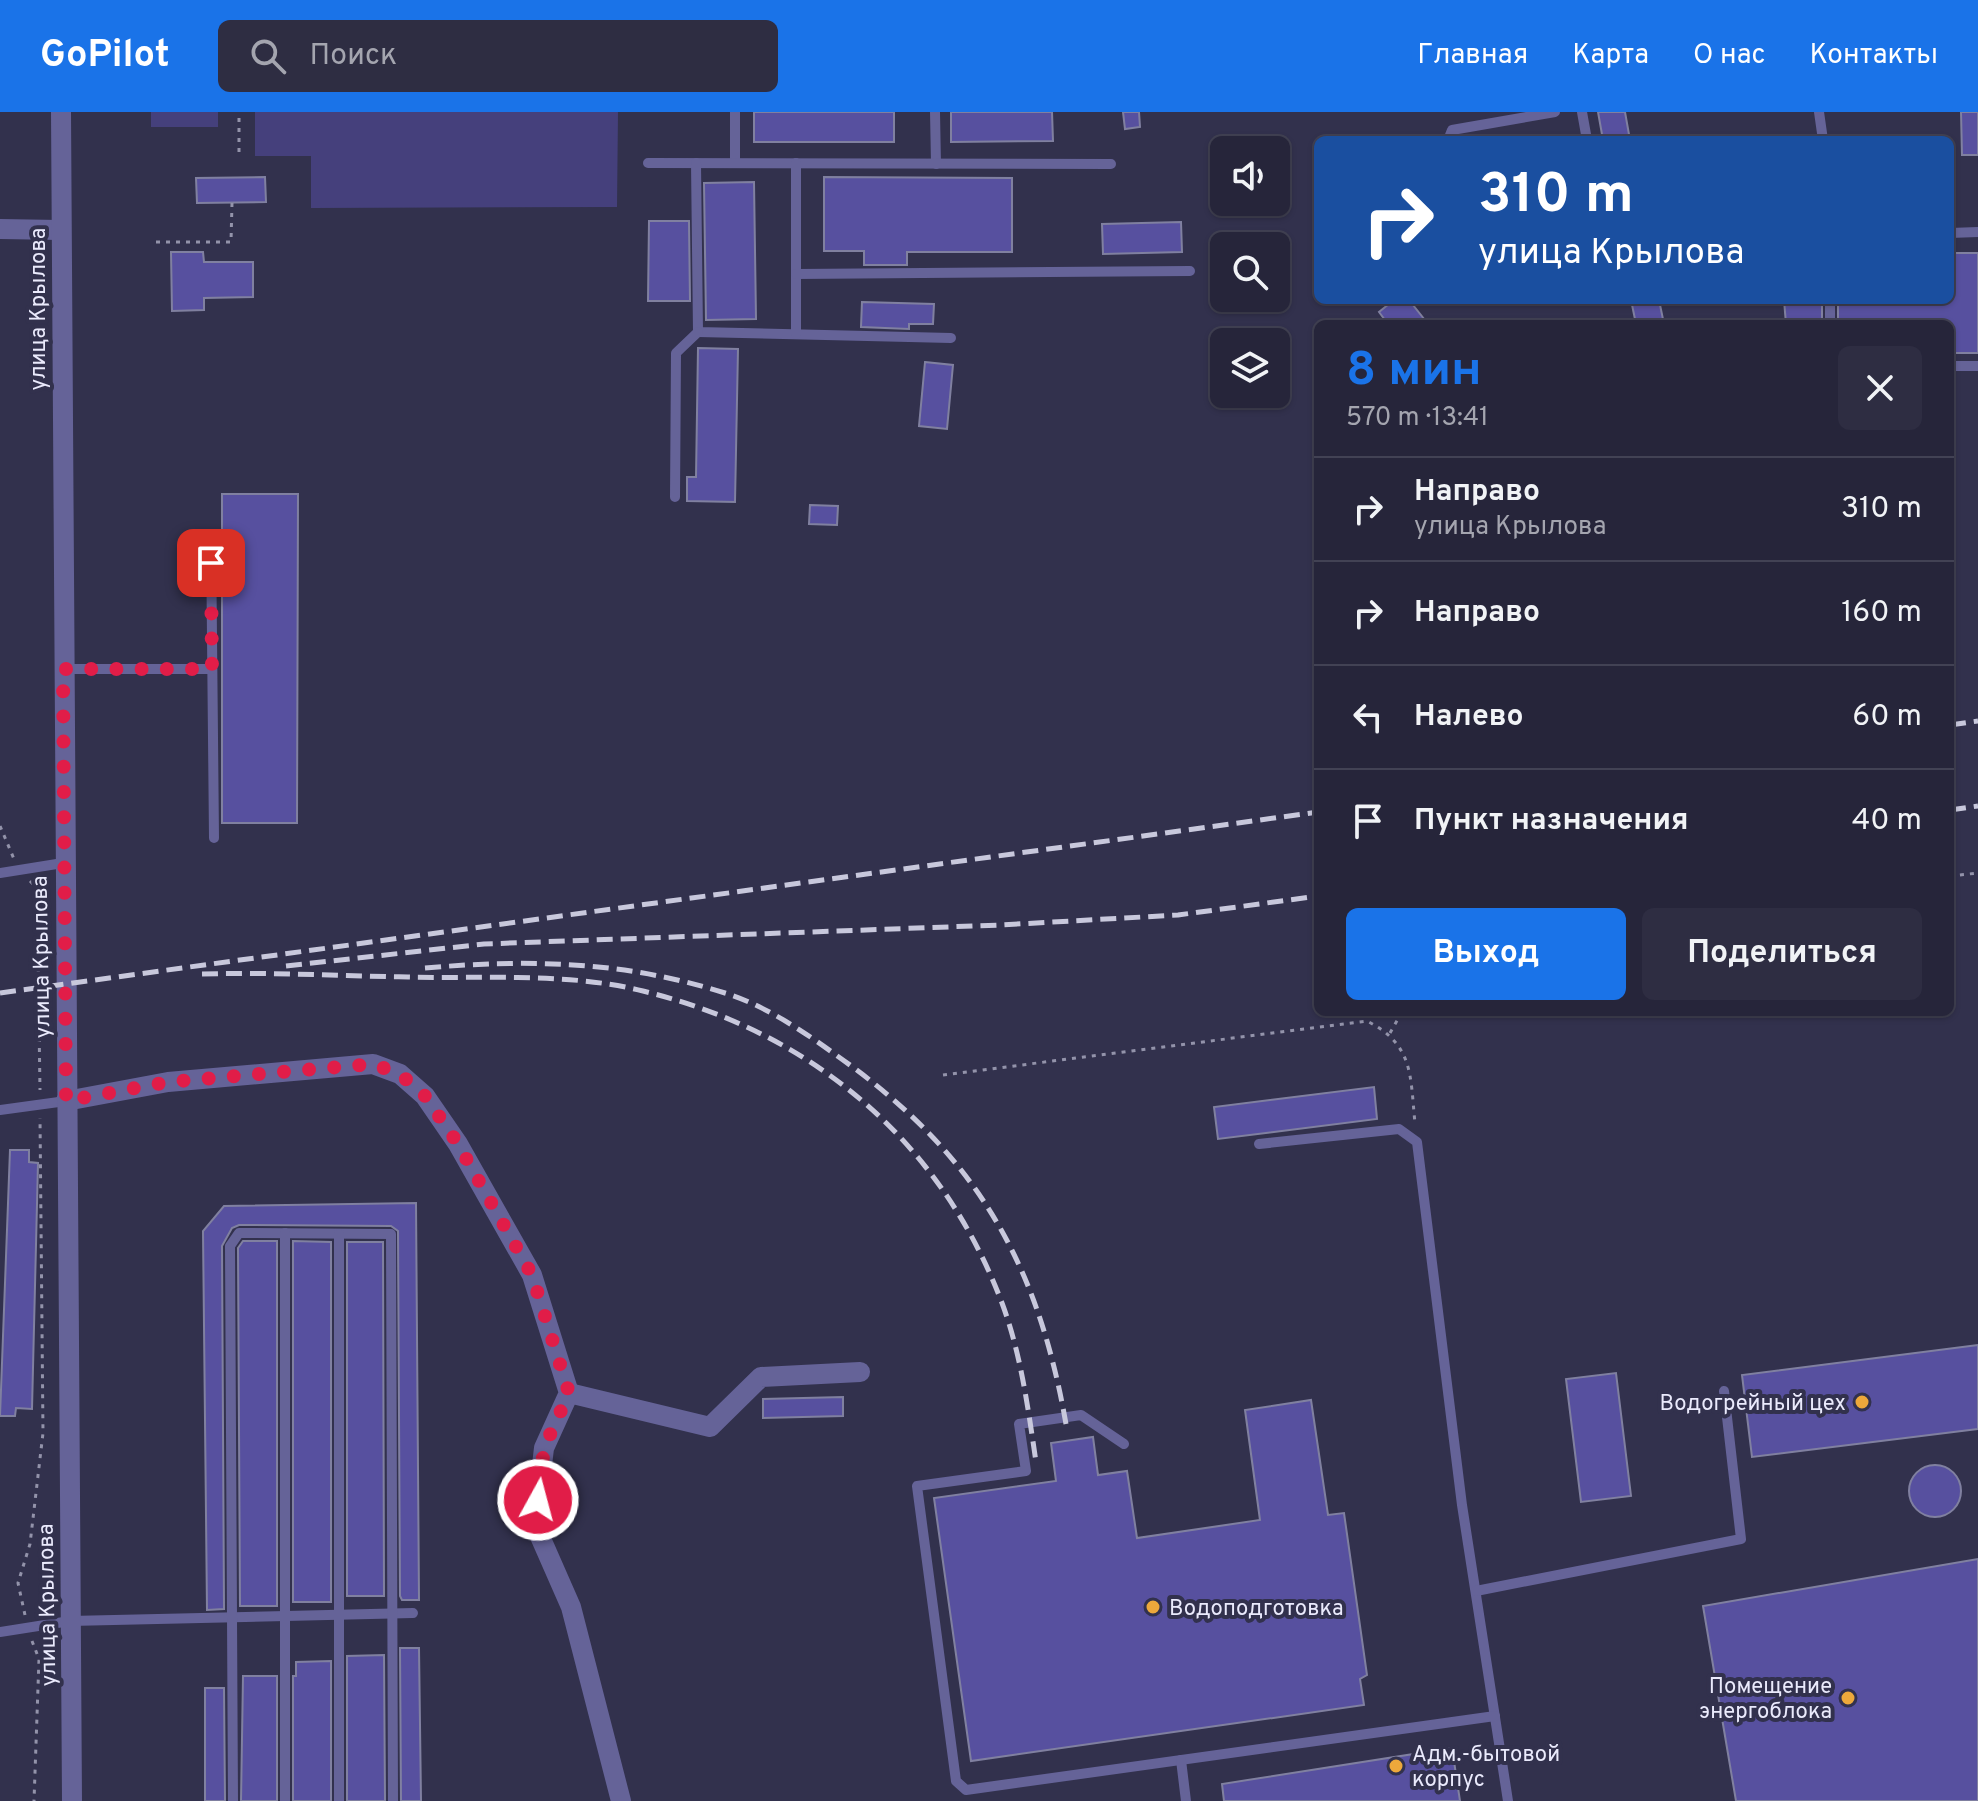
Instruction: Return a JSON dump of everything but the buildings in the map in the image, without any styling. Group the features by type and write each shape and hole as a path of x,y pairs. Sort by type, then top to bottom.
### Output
{"street":[{"name":"улица Крылова","path":"61,112 63,863 72,1801"},
{"path":"0,229 60,230"},
{"path":"66,1101 168,1082 373,1064 400,1074 425,1096 458,1144 532,1275 569,1393 544,1448 535,1525 571,1607 621,1801"},
{"path":"569,1393 710,1427 761,1377 860,1372"}],"lane":[{"path":"735,112 735,163"},
{"path":"935,112 936,164"},
{"path":"1450,136 1452,130 1555,112"},
{"path":"1582,112 1586,136"},
{"path":"1819,112 1822,136"},
{"path":"648,163 1111,164"},
{"path":"696,163 698,332"},
{"path":"796,163 796,334"},
{"path":"1954,233 1978,232"},
{"path":"796,274 1190,271"},
{"path":"675,497 676,353 698,332 951,338"},
{"path":"1954,366 1978,366"},
{"path":"211,536 214,838"},
{"path":"63,669 212,669"},
{"path":"0,873 63,863"},
{"path":"0,1110 66,1101"},
{"path":"1259,1144 1399,1129 1417,1142 1476,1591 1508,1801"},
{"path":"233,1801 230,1246 239,1233 391,1234 393,1801"},
{"path":"285,1233 285,1801"},
{"path":"339,1234 339,1801"},
{"path":"1476,1591 1741,1539 1724,1391"},
{"path":"1124,1444 1081,1415 1019,1424 1026,1471 917,1486 956,1781 966,1790 1495,1716"},
{"path":"0,1632 70,1621 413,1613"},
{"path":"1181,1760 1186,1801"}],"path":[{"path":"239,112 239,152"},
{"path":"156,242 231,242 232,203"},
{"path":"0,826 19,870 37,888 43,1433 30,1544 18,1583 27,1627 39,1659 34,1801"},
{"path":"1954,876 1978,873"},
{"path":"1390,1033 1400,1016"},
{"path":"943,1075 1367,1021 1390,1033 1409,1066 1417,1142"}],"shaded area":[{"path":"151,112 218,112 218,127 151,127"},
{"path":"255,112 618,112 617,207 311,208 311,156 255,156"}],"railway":[{"path":"1954,724 1978,721"},
{"path":"1954,809 1978,806"},
{"path":"0,993 1314,813"},
{"path":"286,966 484,944 1000,925 1178,915 1314,897"},
{"path":"425,968 539,964 650,974 740,998 783,1020 823,1046 884,1092 926,1130 962,1171 992,1214 1017,1260 1037,1310 1066,1424"},
{"path":"202,974 526,978 614,985 704,1009 761,1034 814,1064 862,1101 905,1143 943,1191 976,1244 1002,1303 1014,1342 1036,1462"}],"place":[{"name":"Водогрейный цех","path":"1862,1402"},
{"name":"Водоподготовка","path":"1153,1607"},
{"name":"Помещение энергоблока","path":"1848,1698"},
{"name":"Адм.-бытовой корпус","path":"1396,1766"}],"route":[{"path":"211,563 212,669 63,669 66,1101 168,1082 295,1069 373,1064 400,1074 425,1096 458,1144 532,1275 569,1393 544,1448 538,1500"}]}
